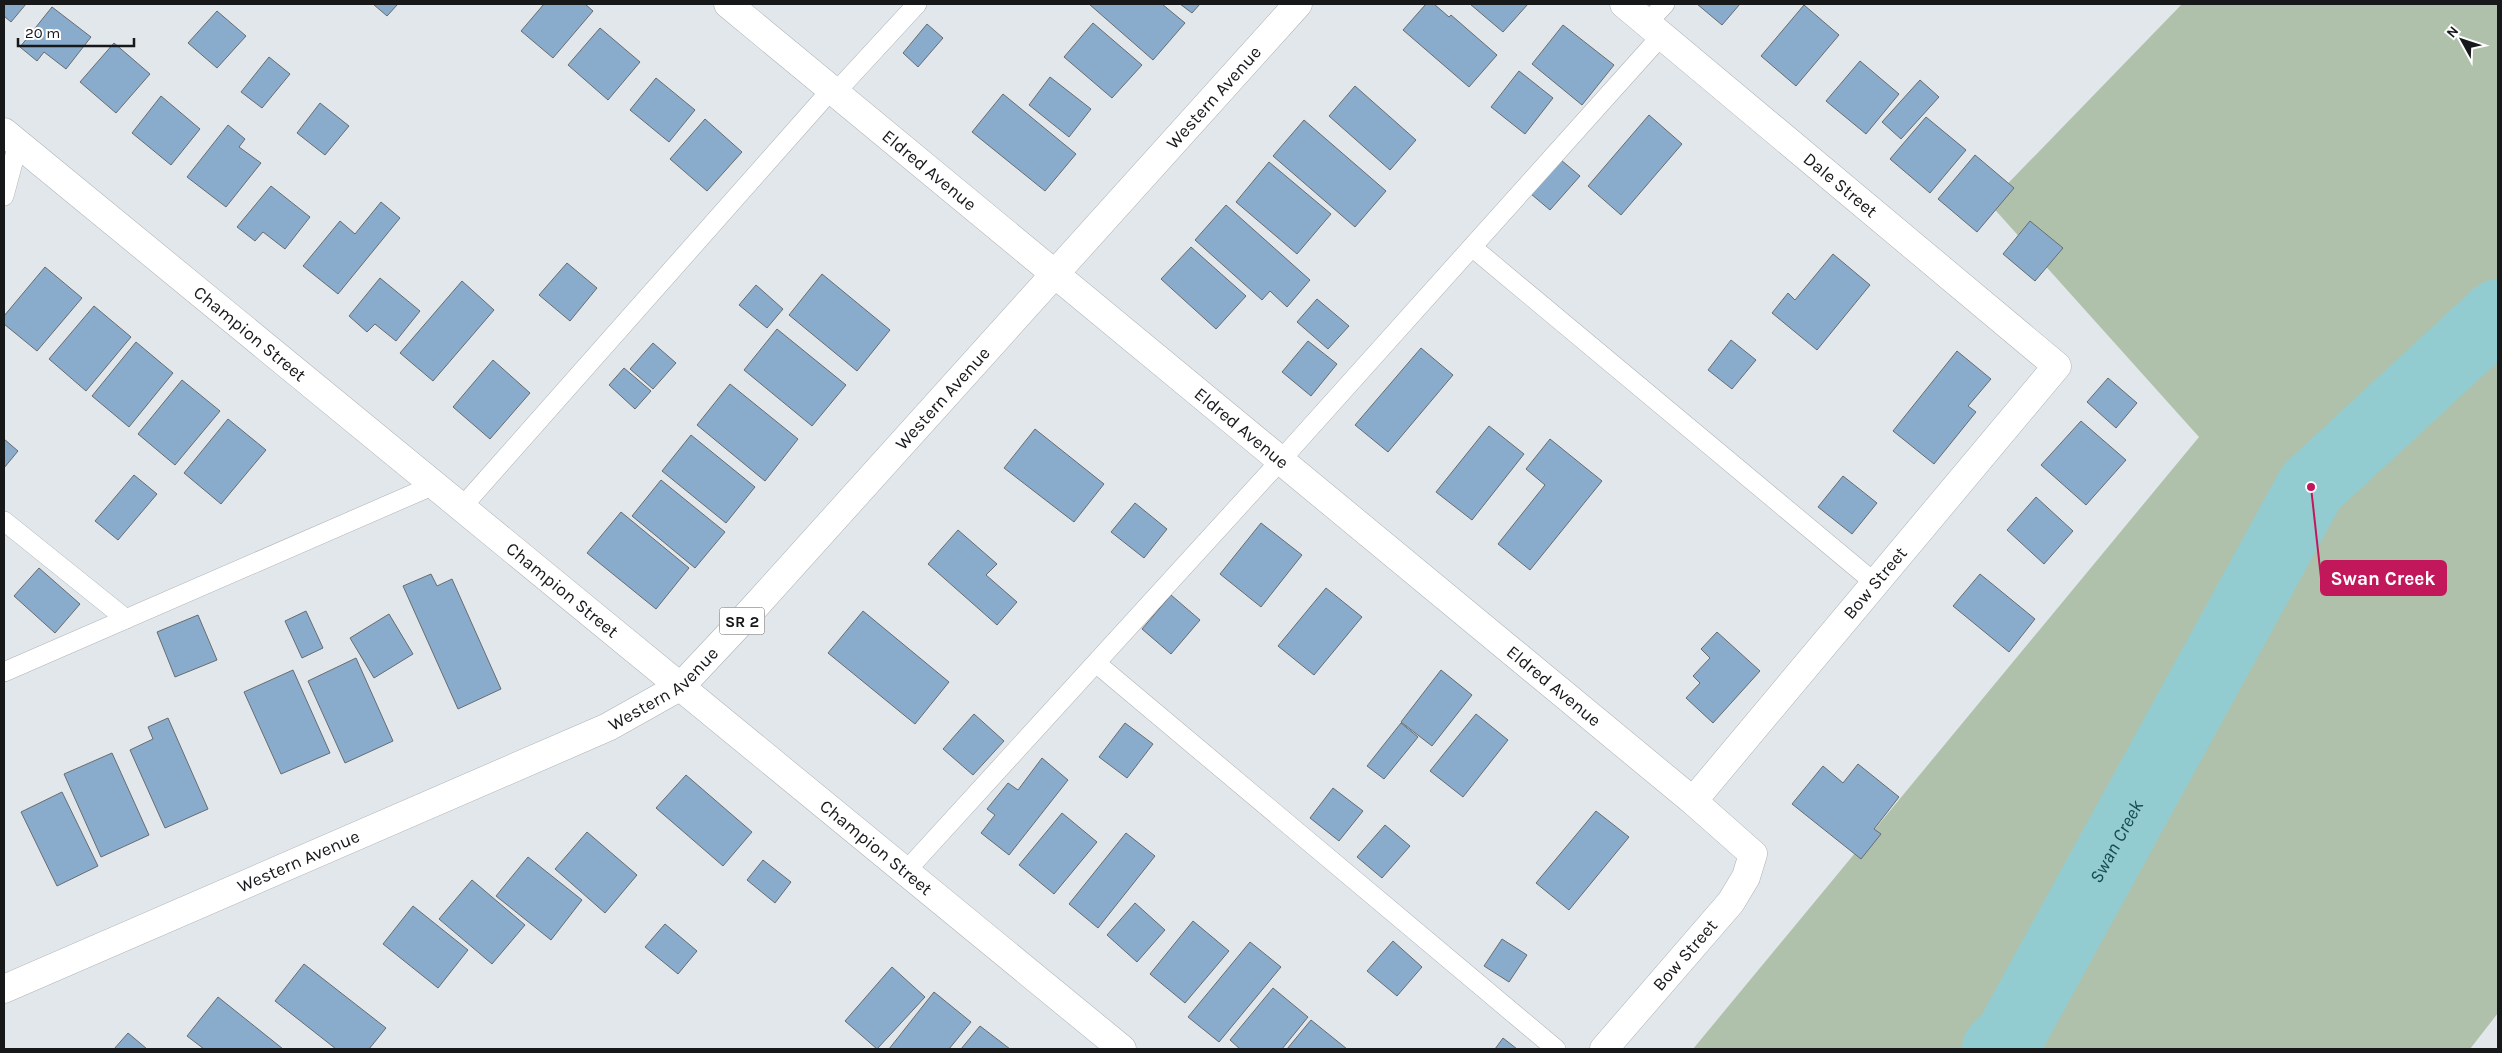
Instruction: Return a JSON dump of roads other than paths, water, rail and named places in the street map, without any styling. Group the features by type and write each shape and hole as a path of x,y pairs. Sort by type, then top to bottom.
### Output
{"street":[{"name":"Eldred Avenue","path":"728,4 1694,801 1754,854"},
{"name":"Western Avenue","path":"4,989 608,727 681,686 1298,4"},
{"name":"Dale Street","path":"1624,4 1658,21 2057,366"},
{"name":"Champion Street","path":"11,138 1122,1049"},
{"name":"Bow Street","path":"1694,801 2057,366"},
{"name":"Bow Street","path":"1604,1049 1731,902 1746,877 1754,854"}],"lane":[{"path":"462,507 833,91 916,4"},
{"path":"906,872 1472,247 1658,21"},
{"path":"4,196 11,138"},
{"path":"1472,247 1875,583"},
{"path":"4,672 434,485"},
{"path":"4,521 126,619"},
{"path":"1096,663 1556,1049"}],"waterway":[{"name":"Swan Creek","path":"1997,1049 2010,1036 2311,487 2498,314"}],"place":[{"name":"Swan Creek","path":"2311,487"}]}
